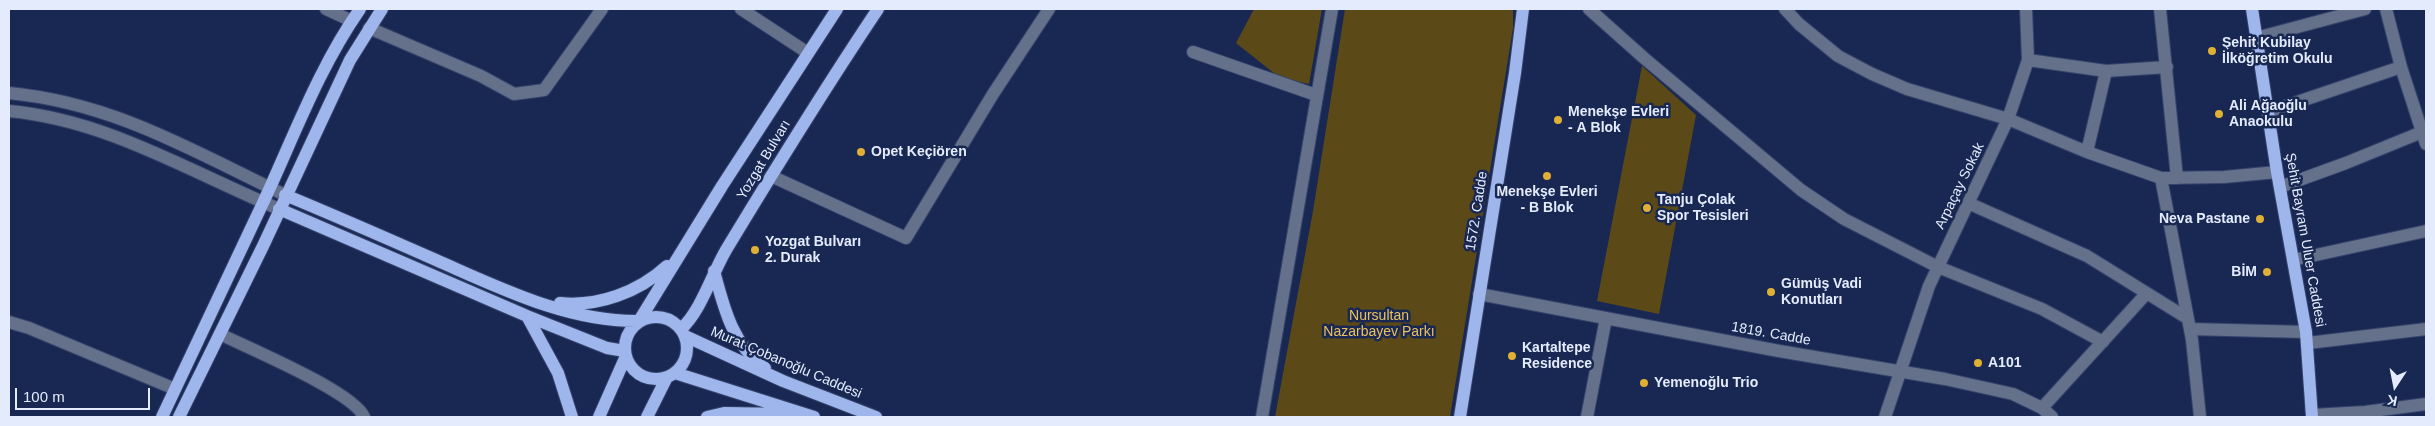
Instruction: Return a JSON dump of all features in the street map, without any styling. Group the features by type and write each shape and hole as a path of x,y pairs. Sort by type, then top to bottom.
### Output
{"main road":[{"path":"162,417 263,203 292,134 360,9"},
{"path":"179,417 280,210 285,195 350,60 382,9"},
{"name":"Yozgat Bulvarı","path":"639,321 676,257 837,9"},
{"name":"Yozgat Bulvarı","path":"683,332 714,270 824,88 878,9"},
{"name":"1572. Cadde","path":"1460,417 1515,72 1522,9"},
{"name":"Şehit Bayram Uluer Caddesi","path":"2252,9 2277,172 2307,337 2312,416"},
{"path":"285,195 527,300 619,322 639,321 653,316 663,317 673,322 683,332 686,355 682,365 671,375 647,417"},
{"path":"280,210 527,316 607,348 625,353 634,370 643,376 654,379 671,375 809,416"},
{"path":"527,300 570,304 592,303 637,288 658,274 676,257"},
{"path":"714,270 728,320 740,343 755,360 783,381"},
{"path":"527,316 558,373 572,417"},
{"path":"599,417 625,353 627,335 639,321"},
{"name":"Murat Çobanoğlu Caddesi","path":"683,332 783,381 876,417"},
{"path":"707,417 724,413 809,416"}],"street":[{"path":"326,9 352,21"},
{"path":"369,28 481,76 514,94 544,90 602,9"},
{"path":"741,9 808,53"},
{"path":"771,176 906,238 993,94 1049,9"},
{"path":"1262,417 1292,252 1316,95 1332,9"},
{"path":"1590,9 1644,58 1801,190 1844,219 1938,267 2042,309 2103,342"},
{"path":"1785,9 1799,24 1838,56 1872,74 1907,89 2008,119 2087,152 2161,178 2277,172"},
{"name":"Arpaçay Sokak","path":"1885,417 1938,267 2008,119 2028,60 2026,9"},
{"path":"2160,9 2177,178"},
{"path":"2256,38 2365,9"},
{"path":"2280,187 2424,138 2401,67 2386,9"},
{"path":"1193,52 1316,95"},
{"path":"2028,60 2106,71 2167,67"},
{"path":"2268,112 2401,67"},
{"path":"2087,152 2106,71"},
{"path":"9,93 82,105 116,115 148,128 285,195"},
{"path":"9,111 54,117 114,135 280,210"},
{"path":"2161,178 2188,323 2200,417"},
{"path":"1968,204 2087,256 2188,323 2307,337 2426,329"},
{"path":"2293,260 2426,231"},
{"name":"1819. Cadde","path":"1479,294 1945,379 2013,394 2042,408 2052,417"},
{"path":"2042,408 2146,294"},
{"path":"1586,417 1606,318"},
{"path":"9,322 30,328 175,389"},
{"path":"220,334 336,391 361,410 364,417"},
{"path":"2312,416 2365,412 2426,404"}],"green space":[{"path":"1254,9 1322,9 1309,84 1280,78 1236,43"},
{"name":"Nursultan Nazarbayev Parkı","path":"1345,9 1513,9 1513,28 1450,417 1275,417 1313,211"},
{"name":"Tanju Çolak Spor Tesisleri","path":"1642,66 1696,115 1659,314 1597,301"}],"place":[{"name":"Şehit Kubilay İlköğretim Okulu","path":"2212,51"},
{"name":"Ali Ağaoğlu Anaokulu","path":"2219,114"},
{"name":"Menekşe Evleri - A Blok","path":"1558,120"},
{"name":"Opet Keçiören","path":"861,152"},
{"name":"Menekşe Evleri - B Blok","path":"1547,176"},
{"name":"Tanju Çolak Spor Tesisleri","path":"1647,208"},
{"name":"Neva Pastane","path":"2260,219"},
{"name":"Yozgat Bulvarı 2. Durak","path":"755,250"},
{"name":"BİM","path":"2267,272"},
{"name":"Gümüş Vadi Konutları","path":"1771,292"},
{"name":"Kartaltepe Residence","path":"1512,356"},
{"name":"A101","path":"1978,363"},
{"name":"Yemenoğlu Trio","path":"1644,383"}]}
